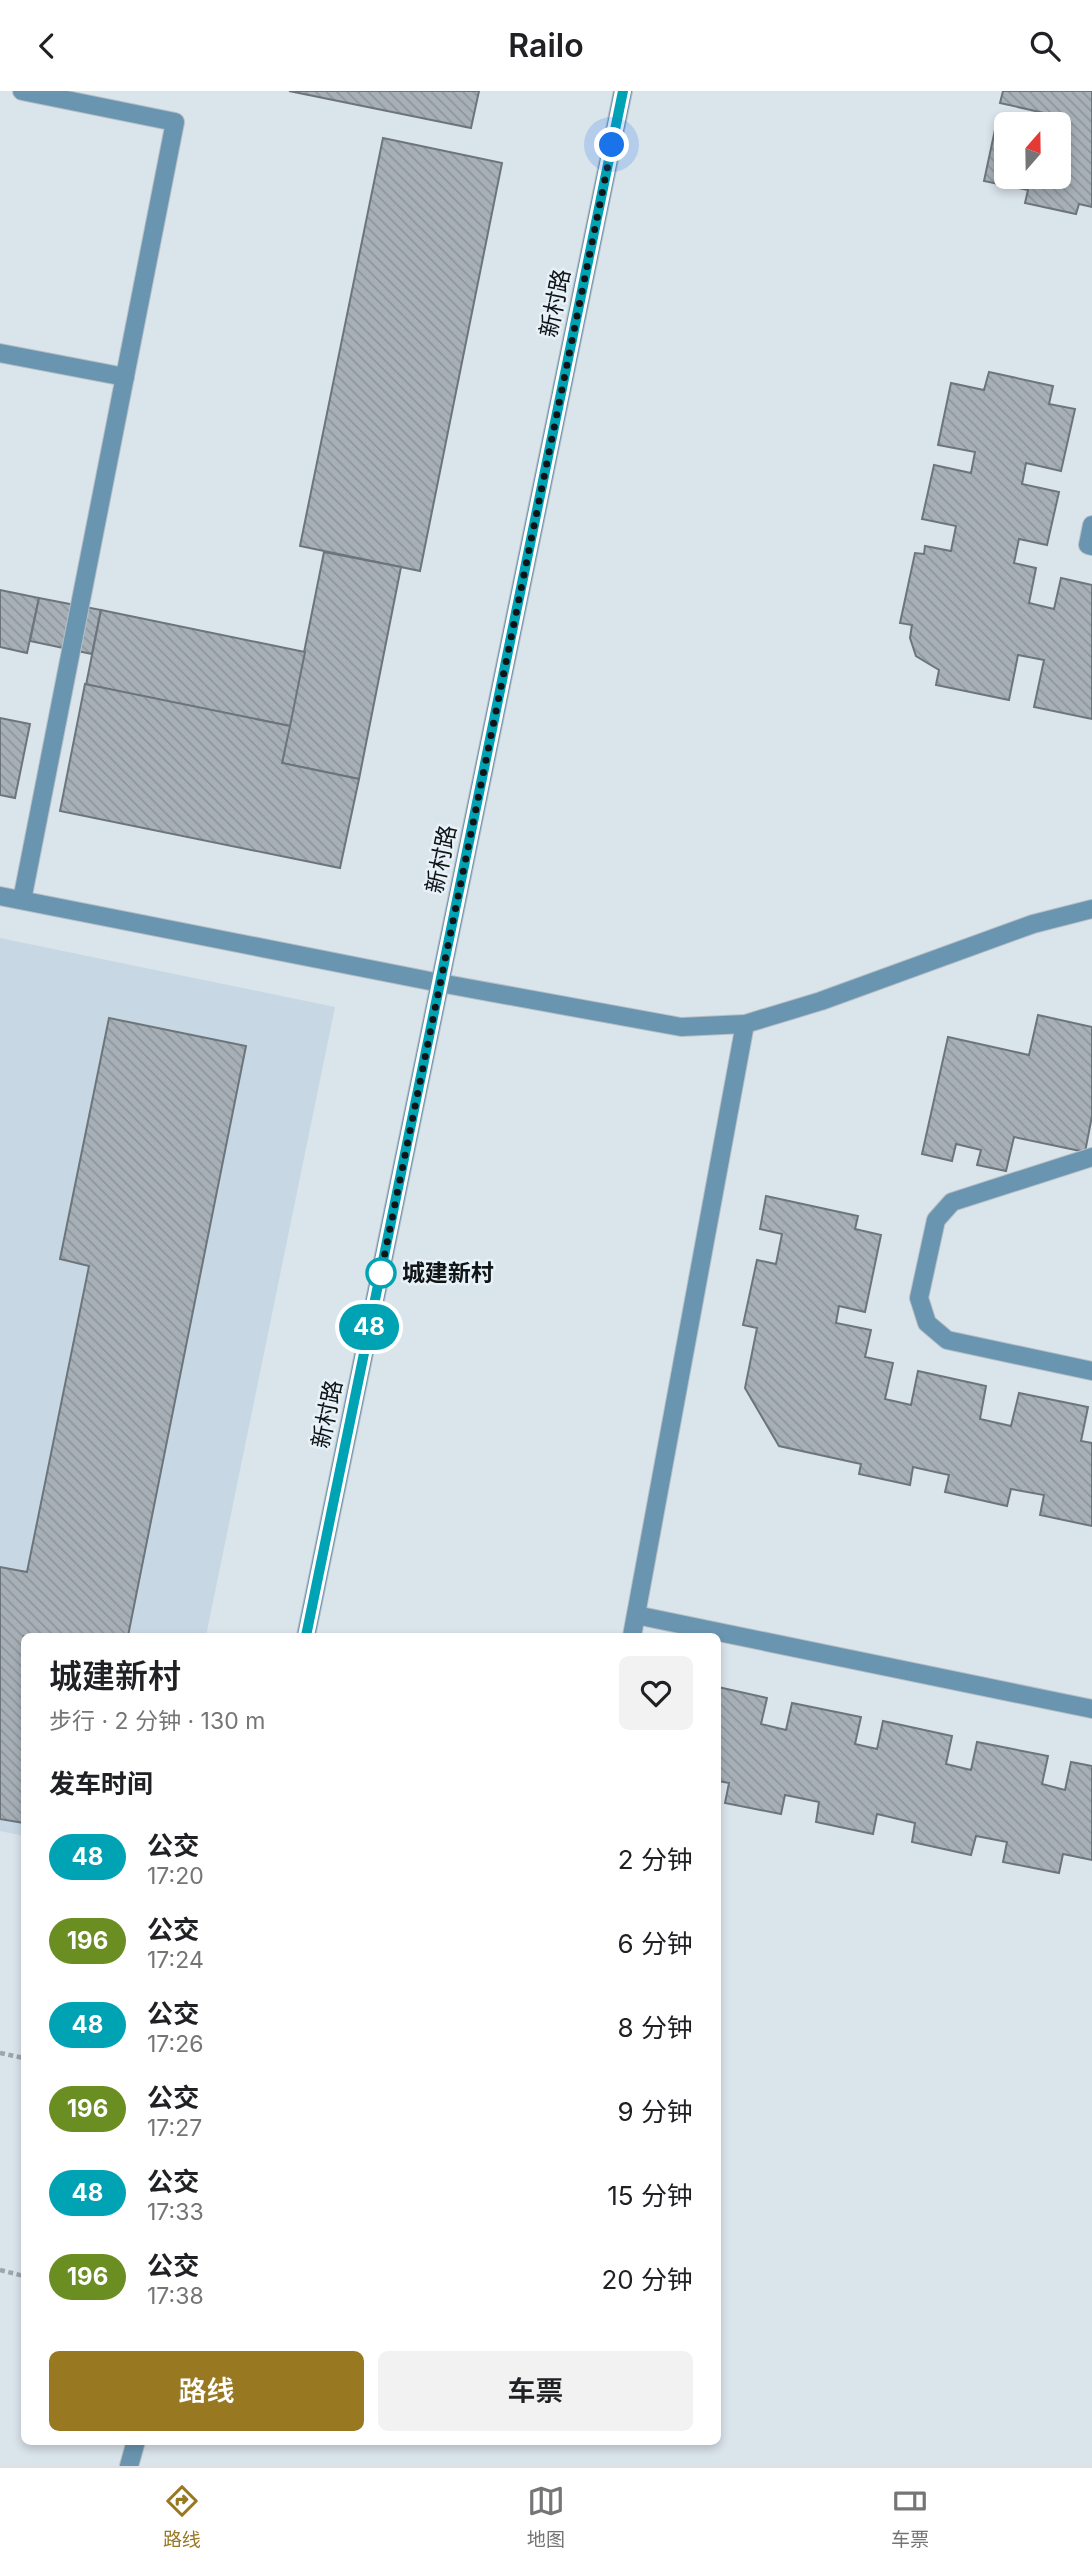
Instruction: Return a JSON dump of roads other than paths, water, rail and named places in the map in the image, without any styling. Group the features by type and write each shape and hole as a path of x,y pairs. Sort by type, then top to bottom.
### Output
{"street":[{"path":"22,91 176,122 22,900"},
{"name":"新村路","path":"307,1633 623,91"},
{"path":"0,353 125,377"},
{"path":"1092,526 1088,545 1092,546"},
{"path":"0,896 440,983 681,1027 745,1024 821,1001 1033,924 1092,909"},
{"path":"633,1633 745,1024"},
{"path":"1092,1157 952,1202 936,1220 919,1298 927,1323 947,1340 1092,1371"},
{"path":"636,1615 1092,1709"},
{"path":"129,2466 135,2445"}],"place":[{"name":"城建新村","path":"381,1273"}]}
